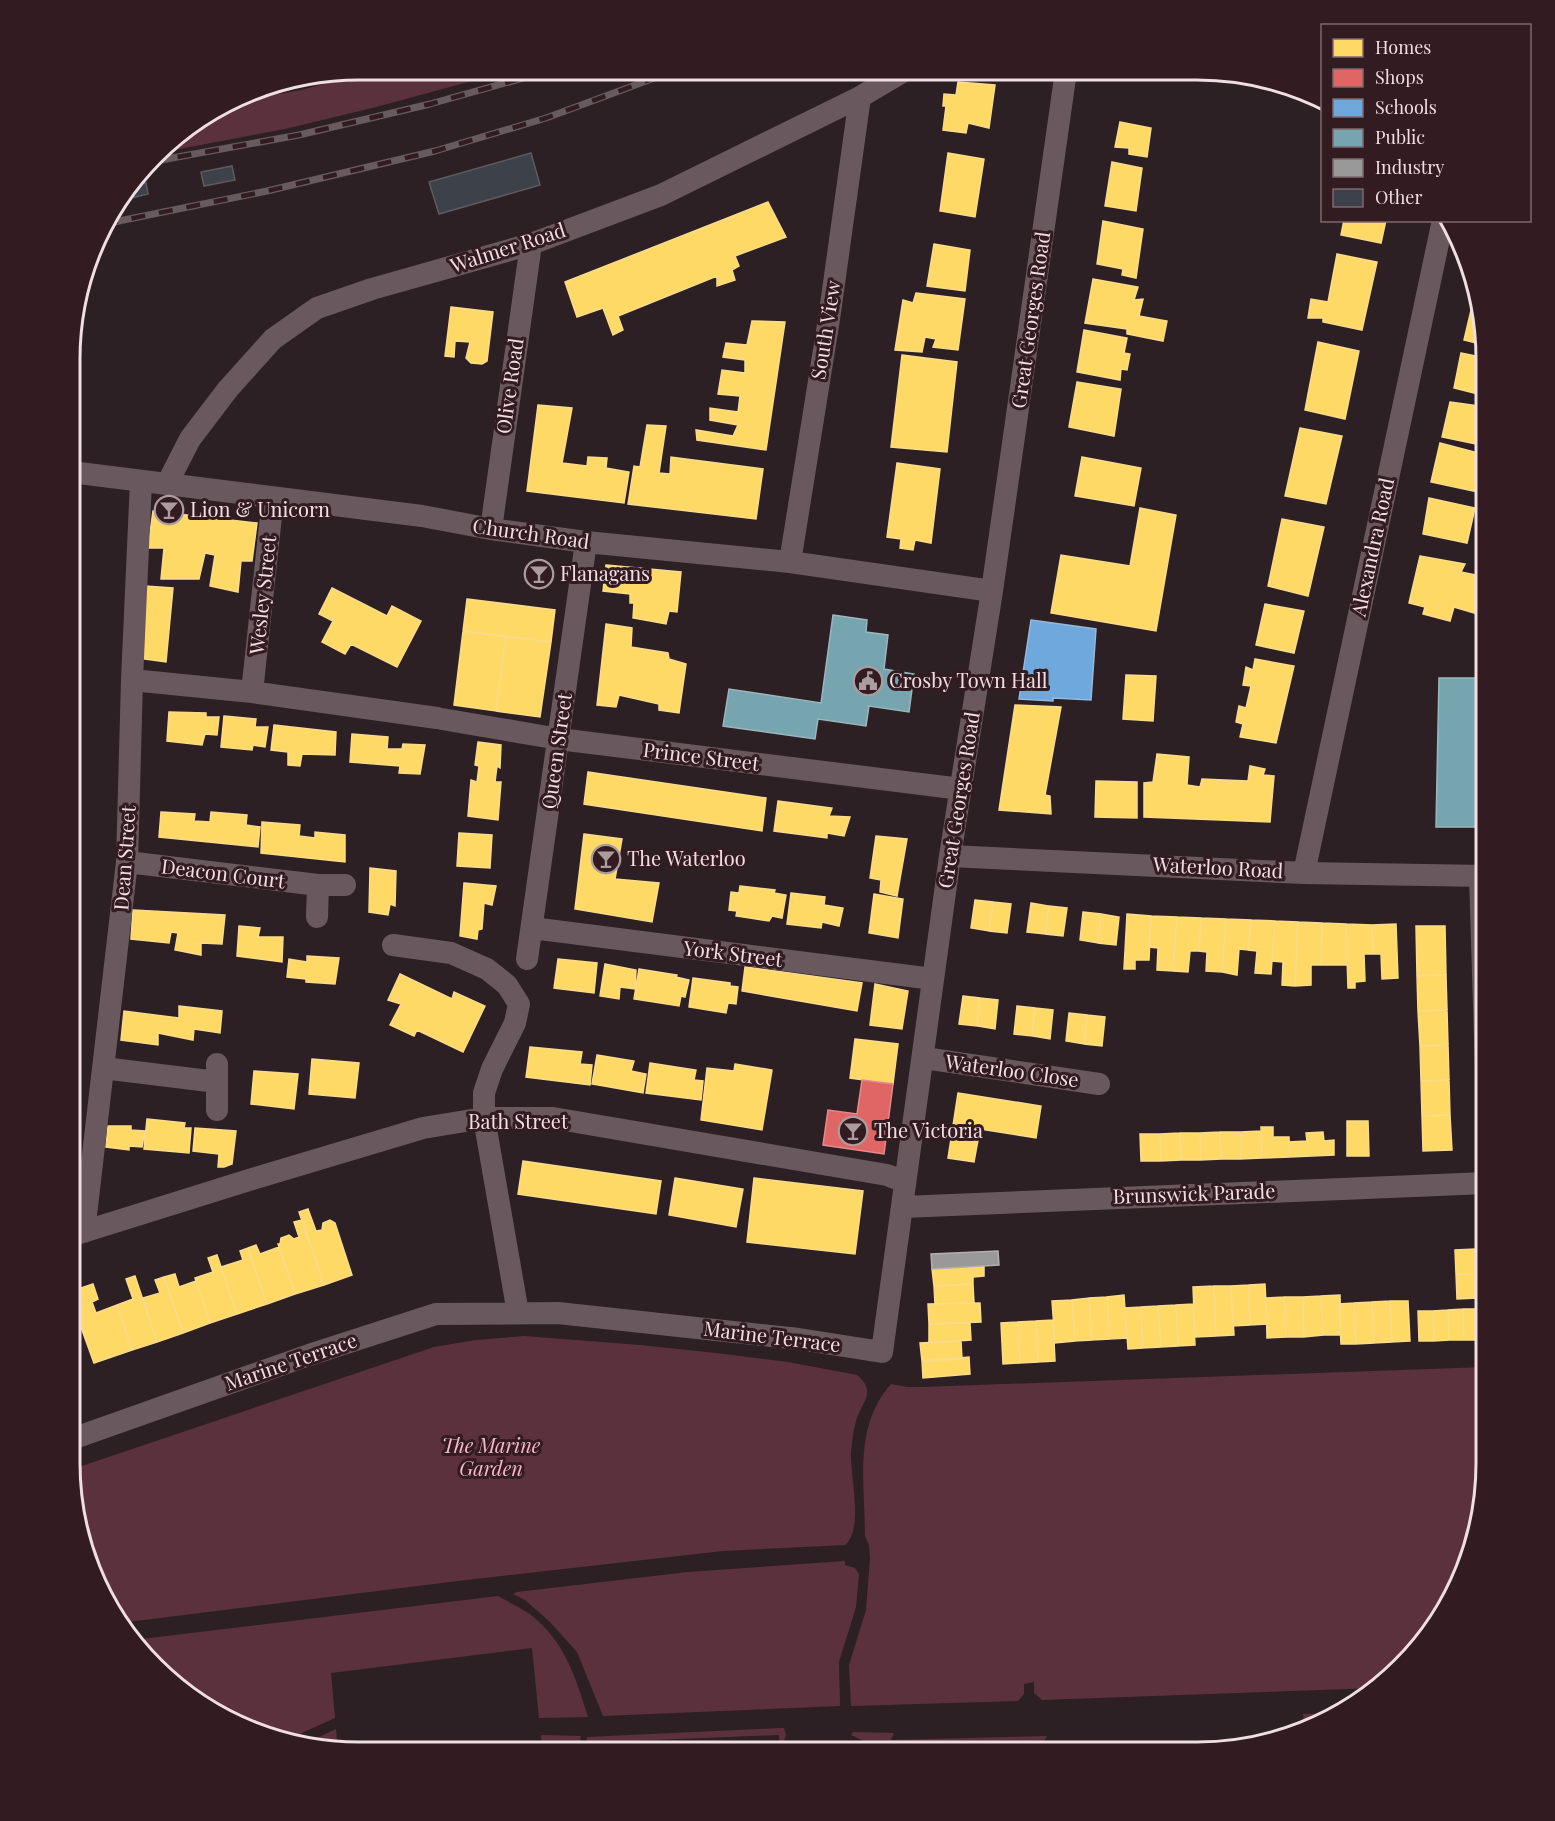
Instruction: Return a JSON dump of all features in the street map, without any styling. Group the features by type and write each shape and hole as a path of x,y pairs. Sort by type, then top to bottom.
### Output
{"street":[{"name":"Walmer Road","path":"167,484 190,439 228,388 273,339 317,308 372,289 531,244 661,195 860,97 889,80"},
{"name":"Great Georges Road","path":"882,1352 950,856 992,591 1065,80"},
{"name":"South View","path":"790,562 829,319 860,97"},
{"name":"Alexandra Road","path":"1304,873 1442,226"},
{"name":"Olive Road","path":"490,529 531,244"},
{"name":"Church Road","path":"80,473 422,516 490,529 586,542 790,562 992,591"},
{"name":"Dean Street","path":"80,1215 103,1068 127,862 141,481"},
{"name":"Wesley Street","path":"252,692 273,498"},
{"name":"Queen Street","path":"527,959 586,542"},
{"path":"132,680 252,692"},
{"name":"Prince Street","path":"252,692 440,719 558,739 961,789"},
{"name":"Waterloo Road","path":"950,856 1304,873 1476,876"},
{"name":"Deacon Court","path":"127,862 318,885 345,885"},
{"path":"317,917 318,885"},
{"name":"York Street","path":"532,928 933,979"},
{"path":"393,945 451,953 486,969 507,985 519,1004 515,1023 492,1069 484,1093 484,1118 518,1313"},
{"name":"Waterloo Close","path":"924,1058 1100,1084"},
{"path":"103,1068 217,1073 218,1110"},
{"name":"Bath Street","path":"80,1233 423,1128 484,1118 553,1118 887,1176 905,1182"},
{"name":"Brunswick Parade","path":"903,1207 1476,1183"},
{"name":"Marine Terrace","path":"80,1436 309,1354 436,1314 558,1313 799,1339 882,1352"}],"green space":[{"path":"340,80 475,80 285,129 174,150 189,137 235,108 262,97"},
{"name":"The Marine Garden","path":"524,1336 640,1345 788,1362 857,1375 863,1381 867,1392 858,1414 852,1441 851,1463 855,1515 851,1538 845,1545 723,1551 130,1622 108,1586 94,1552 82,1499 80,1467 434,1347 476,1340"},
{"path":"1476,1367 1475,1481 1466,1535 1447,1586 1418,1632 1394,1660 1359,1689 1042,1700 1034,1693 1034,1682 1024,1684 1024,1694 1018,1701 851,1706 849,1665 866,1610 870,1559 869,1545 865,1536 863,1476 866,1437 879,1401 891,1384 922,1387"},
{"path":"845,1561 845,1565 855,1568 859,1574 856,1607 839,1662 840,1706 603,1716 577,1652 550,1622 525,1600 513,1594 688,1572"},
{"path":"498,1596 531,1615 553,1637 574,1675 588,1717 539,1718 532,1648 331,1673 335,1718 298,1735 269,1727 219,1704 189,1684 161,1660 143,1639"},
{"path":"1303,1714 1319,1714 1304,1720"},
{"path":"784,1728 786,1735 784,1742 779,1742 779,1735 605,1742 586,1742 587,1737"},
{"path":"336,1729 337,1741 317,1738"},
{"path":"853,1732 894,1733 891,1740 1047,1736 1044,1742 866,1742 851,1735"},
{"path":"541,1735 581,1736 580,1742 541,1742"}],"building: Homes":[{"path":"958,82 995,85 989,128 968,123 966,133 943,130 946,106 943,106 944,94 956,95"},
{"path":"1120,122 1151,128 1147,157 1129,154 1129,148 1115,147"},
{"path":"948,153 984,159 975,217 940,211"},
{"path":"1112,162 1142,168 1136,211 1105,206"},
{"path":"768,202 786,237 735,256 739,266 732,270 735,280 717,286 717,276 618,316 623,330 613,335 603,308 577,317 565,282"},
{"path":"1103,221 1143,229 1136,278 1122,275 1123,269 1097,264"},
{"path":"1344,222 1386,222 1381,243 1341,235"},
{"path":"934,244 970,250 965,291 927,286"},
{"path":"1337,254 1377,262 1362,330 1323,322 1323,318 1308,318 1311,299 1328,302"},
{"path":"1093,279 1138,287 1134,300 1143,299 1139,316 1167,321 1163,341 1127,334 1127,329 1085,323"},
{"path":"916,293 965,299 958,350 933,347 936,339 925,337 922,352 895,350 903,300 913,303"},
{"path":"451,307 493,312 487,361 482,364 471,363 466,358 470,342 455,341 454,357 445,356"},
{"path":"1471,310 1475,343 1464,340"},
{"path":"752,321 785,322 766,450 697,440 696,430 733,436 738,425 710,420 710,408 738,412 740,396 718,394 722,370 745,373 745,360 723,357 726,343 747,345"},
{"path":"1084,330 1127,338 1124,353 1130,354 1127,370 1121,369 1120,380 1077,372"},
{"path":"1318,342 1359,351 1345,419 1305,410"},
{"path":"1461,353 1476,356 1476,394 1454,388"},
{"path":"902,355 957,362 947,452 891,447"},
{"path":"1077,382 1121,389 1114,436 1069,427"},
{"path":"1450,402 1476,406 1476,444 1442,437"},
{"path":"538,405 572,408 562,463 587,466 588,457 607,458 606,468 629,472 624,503 527,491"},
{"path":"647,425 666,426 659,473 670,474 671,457 763,469 756,519 628,504 634,466 640,467"},
{"path":"1300,428 1342,436 1326,504 1285,496"},
{"path":"1440,443 1476,452 1476,492 1431,482"},
{"path":"1082,457 1141,468 1134,506 1075,496"},
{"path":"897,463 940,469 931,543 915,540 913,550 900,548 901,539 887,537"},
{"path":"1429,498 1475,508 1467,543 1423,534"},
{"path":"1140,508 1176,515 1156,631 1051,613 1061,555 1130,566"},
{"path":"153,511 257,523 252,561 241,561 238,592 210,586 215,555 205,553 199,579 161,579 164,548 148,548"},
{"path":"1282,519 1324,527 1308,596 1268,586"},
{"path":"1420,556 1465,564 1461,572 1476,575 1476,614 1454,607 1450,621 1423,614 1425,607 1409,603"},
{"path":"606,565 681,572 677,612 669,611 666,624 633,618 634,603 630,603 630,594 603,591"},
{"path":"145,586 173,588 166,662 138,658"},
{"path":"332,588 387,616 392,606 421,621 397,667 351,644 345,654 322,642 333,621 319,614"},
{"path":"467,599 555,610 551,642 463,631"},
{"path":"1265,604 1304,611 1294,653 1256,645"},
{"path":"606,624 632,628 631,647 668,653 669,659 686,664 679,713 659,710 659,704 619,695 616,707 597,705"},
{"path":"463,631 506,636 496,711 454,705"},
{"path":"506,636 551,642 540,717 496,711"},
{"path":"1255,659 1294,666 1276,743 1240,737 1243,724 1236,722 1239,706 1246,708 1251,686 1243,685 1246,667 1253,670"},
{"path":"1126,675 1156,676 1153,721 1123,719"},
{"path":"1015,705 1061,707 1045,795 1050,796 1051,814 999,810"},
{"path":"169,712 206,713 206,717 219,717 217,735 205,734 202,745 167,741"},
{"path":"224,716 256,719 255,727 268,727 265,747 253,745 252,750 221,747"},
{"path":"274,725 336,732 335,755 302,754 300,766 288,765 288,752 271,750"},
{"path":"352,734 388,737 387,749 402,749 403,744 425,745 420,774 399,773 400,766 350,762"},
{"path":"478,742 501,745 500,768 497,766 495,782 501,782 498,820 468,816 471,780 477,782 479,766 475,765"},
{"path":"1157,754 1189,757 1187,785 1200,787 1202,779 1248,781 1250,766 1265,769 1263,775 1274,776 1270,822 1144,817 1144,783 1153,782"},
{"path":"588,772 766,798 762,831 584,804"},
{"path":"1096,781 1137,782 1137,818 1095,817"},
{"path":"778,801 832,808 829,816 850,817 844,836 827,833 827,838 774,831"},
{"path":"161,812 195,814 194,821 210,822 211,812 247,815 246,825 260,827 258,847 159,837"},
{"path":"262,822 300,825 299,836 315,838 315,832 345,835 345,862 261,853"},
{"path":"459,833 492,835 490,868 457,866"},
{"path":"584,834 622,839 615,879 659,883 652,922 575,909"},
{"path":"876,836 907,839 897,896 880,892 881,880 870,878"},
{"path":"370,868 396,871 395,906 390,904 388,915 369,912"},
{"path":"464,883 496,886 492,905 484,903 482,929 478,930 477,939 460,936"},
{"path":"740,886 775,890 774,893 786,895 782,918 772,916 769,921 736,916 737,911 729,910 731,892 739,893"},
{"path":"791,893 825,897 824,905 843,908 839,926 822,922 821,928 787,924"},
{"path":"874,894 903,899 898,938 869,933"},
{"path":"975,900 993,902 989,931 971,928"},
{"path":"993,902 1011,904 1007,933 989,931"},
{"path":"1031,903 1049,906 1045,934 1027,932"},
{"path":"1049,906 1067,908 1063,936 1045,934"},
{"path":"133,910 225,915 222,944 201,943 201,955 175,950 178,933 171,932 169,943 131,939"},
{"path":"1083,912 1101,914 1098,943 1080,940"},
{"path":"1101,914 1119,917 1116,945 1098,943"},
{"path":"1127,914 1151,916 1149,960 1135,960 1135,969 1124,969"},
{"path":"1151,916 1177,917 1173,971 1157,970 1158,948 1149,947"},
{"path":"1177,917 1201,918 1199,951 1190,951 1188,972 1173,971"},
{"path":"1201,918 1226,919 1222,972 1206,971 1207,952 1199,951"},
{"path":"1226,919 1251,920 1248,950 1239,949 1237,975 1222,972"},
{"path":"1251,920 1275,921 1271,974 1255,973 1257,951 1248,950"},
{"path":"1275,921 1298,922 1295,986 1282,985 1283,962 1272,961"},
{"path":"1298,922 1322,923 1321,965 1311,965 1311,985 1295,986"},
{"path":"1322,923 1346,924 1347,965 1321,965"},
{"path":"1346,924 1372,925 1373,954 1364,954 1365,981 1355,982 1355,988 1348,988"},
{"path":"1396,924 1398,978 1382,979 1381,954 1373,954 1372,925"},
{"path":"239,926 260,928 258,937 283,937 282,962 237,956"},
{"path":"1416,926 1445,926 1446,975 1417,976"},
{"path":"307,956 339,958 335,984 306,982 306,979 287,977 289,959 307,962"},
{"path":"558,959 597,963 594,993 554,988"},
{"path":"605,964 636,970 635,989 620,987 619,999 600,996"},
{"path":"745,967 862,983 857,1011 742,991"},
{"path":"639,969 677,975 676,977 689,980 685,997 681,996 679,1006 634,999"},
{"path":"400,974 452,999 454,992 485,1006 463,1052 417,1030 414,1036 390,1025 401,1004 388,1000"},
{"path":"1446,975 1447,1010 1418,1011 1417,976"},
{"path":"693,978 730,983 730,986 738,987 736,1004 728,1003 726,1013 689,1007"},
{"path":"875,984 908,991 902,1029 870,1025"},
{"path":"963,996 980,998 977,1026 959,1024"},
{"path":"980,998 998,1000 995,1029 977,1026"},
{"path":"179,1006 222,1011 220,1033 194,1029 193,1040 158,1033 158,1045 121,1040 124,1011 179,1018"},
{"path":"1017,1006 1035,1008 1032,1036 1014,1034"},
{"path":"1035,1008 1053,1010 1050,1039 1032,1036"},
{"path":"1447,1010 1448,1045 1420,1046 1418,1011"},
{"path":"1069,1013 1087,1015 1084,1044 1066,1041"},
{"path":"1087,1015 1105,1017 1102,1046 1084,1044"},
{"path":"855,1039 898,1044 893,1084 850,1078"},
{"path":"1448,1045 1449,1080 1421,1081 1420,1046"},
{"path":"530,1047 582,1052 580,1064 592,1065 590,1085 526,1077"},
{"path":"597,1055 634,1061 631,1071 646,1074 643,1093 592,1084"},
{"path":"312,1059 359,1063 355,1098 309,1094"},
{"path":"650,1063 696,1070 694,1080 703,1081 701,1100 646,1093"},
{"path":"735,1064 772,1070 762,1130 701,1120 707,1068 734,1071"},
{"path":"254,1071 298,1074 294,1109 251,1104"},
{"path":"1449,1080 1450,1115 1422,1116 1421,1081"},
{"path":"958,1093 1041,1106 1036,1138 980,1129 974,1162 948,1158"},
{"path":"1450,1115 1452,1150 1423,1151 1422,1116"},
{"path":"147,1119 185,1123 184,1128 191,1128 189,1153 144,1149"},
{"path":"1347,1121 1368,1121 1369,1156 1347,1156"},
{"path":"108,1126 131,1126 131,1130 145,1131 142,1147 129,1146 129,1150 106,1147"},
{"path":"1261,1127 1273,1127 1273,1137 1289,1137 1290,1157 1262,1158"},
{"path":"195,1128 236,1131 232,1164 218,1167 219,1154 193,1151"},
{"path":"1261,1131 1262,1158 1241,1159 1241,1132"},
{"path":"1220,1132 1221,1159 1201,1160 1200,1133"},
{"path":"1220,1132 1241,1132 1241,1159 1221,1159"},
{"path":"1323,1132 1324,1141 1334,1140 1334,1155 1290,1157 1289,1142 1307,1141 1306,1133"},
{"path":"1180,1133 1181,1160 1161,1161 1160,1134"},
{"path":"1180,1133 1200,1133 1201,1160 1181,1160"},
{"path":"1140,1134 1160,1134 1161,1161 1141,1161"},
{"path":"523,1161 661,1181 656,1214 518,1194"},
{"path":"675,1178 743,1189 736,1227 669,1215"},
{"path":"754,1178 863,1191 855,1254 747,1242"},
{"path":"308,1209 316,1231 322,1230 323,1223 330,1220 335,1223 352,1275 324,1285 299,1212"},
{"path":"302,1220 324,1285 295,1294 278,1244 281,1238 289,1235 294,1239 299,1237 294,1222"},
{"path":"256,1245 260,1254 279,1247 295,1294 267,1304 248,1248"},
{"path":"248,1248 267,1304 237,1314 221,1267 243,1260 240,1251"},
{"path":"1475,1249 1476,1274 1456,1274 1455,1250"},
{"path":"217,1255 237,1314 210,1323 195,1278 213,1272 208,1258"},
{"path":"984,1266 984,1276 973,1277 973,1284 934,1286 932,1269"},
{"path":"175,1274 179,1287 196,1281 210,1323 183,1333 164,1277"},
{"path":"1456,1274 1476,1274 1476,1298 1457,1299"},
{"path":"135,1276 157,1342 132,1350 117,1305 133,1299 126,1279"},
{"path":"164,1277 183,1333 157,1342 143,1298 160,1293 155,1280"},
{"path":"93,1284 98,1299 92,1302 96,1313 117,1305 132,1350 94,1363 80,1324 80,1288"},
{"path":"973,1284 974,1303 935,1304 934,1286"},
{"path":"1265,1284 1267,1324 1250,1325 1249,1285"},
{"path":"1249,1285 1250,1325 1233,1326 1231,1286"},
{"path":"1214,1286 1231,1286 1234,1335 1216,1336"},
{"path":"1214,1286 1216,1336 1195,1337 1193,1287"},
{"path":"1124,1295 1127,1338 1110,1339 1107,1297"},
{"path":"1340,1295 1341,1335 1323,1335 1321,1296"},
{"path":"1321,1296 1323,1335 1304,1337 1303,1297"},
{"path":"1107,1297 1110,1339 1092,1340 1089,1298"},
{"path":"1284,1297 1286,1337 1267,1338 1266,1298"},
{"path":"1284,1297 1303,1297 1304,1337 1286,1337"},
{"path":"1089,1298 1092,1340 1075,1341 1072,1300"},
{"path":"1072,1300 1075,1341 1055,1343 1052,1301"},
{"path":"1390,1301 1392,1342 1374,1343 1372,1302"},
{"path":"1390,1301 1408,1301 1410,1341 1392,1342"},
{"path":"1372,1302 1374,1343 1356,1344 1354,1303"},
{"path":"980,1303 981,1322 929,1324 928,1304"},
{"path":"1354,1303 1356,1344 1341,1344 1339,1304"},
{"path":"1193,1304 1195,1345 1178,1346 1176,1305"},
{"path":"1176,1305 1178,1346 1161,1347 1158,1306"},
{"path":"1158,1306 1161,1347 1143,1348 1141,1307"},
{"path":"1141,1307 1143,1348 1128,1349 1125,1308"},
{"path":"1463,1309 1476,1309 1476,1340 1464,1340"},
{"path":"1463,1309 1464,1340 1449,1340 1448,1310"},
{"path":"1448,1310 1449,1340 1434,1341 1433,1311"},
{"path":"1418,1311 1433,1311 1434,1341 1419,1341"},
{"path":"1053,1320 1055,1361 1038,1362 1036,1321"},
{"path":"1036,1321 1038,1362 1020,1363 1018,1322"},
{"path":"1018,1322 1020,1363 1003,1364 1001,1323"},
{"path":"970,1323 971,1340 929,1343 929,1324"},
{"path":"961,1341 962,1359 922,1361 920,1343"},
{"path":"969,1357 970,1374 923,1378 922,1361"}],"building: Shops":[{"path":"862,1080 893,1084 884,1154 823,1145 828,1110 857,1114"}],"building: Schools":[{"path":"1031,620 1096,629 1091,700 1019,699"}],"building: Public":[{"name":"Crosby Town Hall","path":"833,615 867,620 866,632 888,635 884,669 914,674 909,712 869,706 866,726 818,719 815,739 723,726 729,689 821,703"},
{"path":"1439,678 1476,678 1476,827 1436,827"}],"building: Industry":[{"path":"998,1251 999,1265 932,1269 931,1254"}],"building: Other":[{"path":"531,153 540,185 439,214 429,182"},
{"path":"232,166 235,180 204,186 201,172"},
{"path":"146,183 148,194 131,198 137,189 141,184"}],"railway":[{"path":"162,160 299,135 430,104 516,80"},
{"path":"115,222 267,191 435,151 546,118 649,80"}],"place":[{"name":"Lion & Unicorn","path":"169,510"},
{"name":"Flanagans","path":"539,574"},
{"name":"Crosby Town Hall","path":"868,681"},
{"name":"The Waterloo","path":"606,859"},
{"name":"The Victoria","path":"853,1131"}]}
